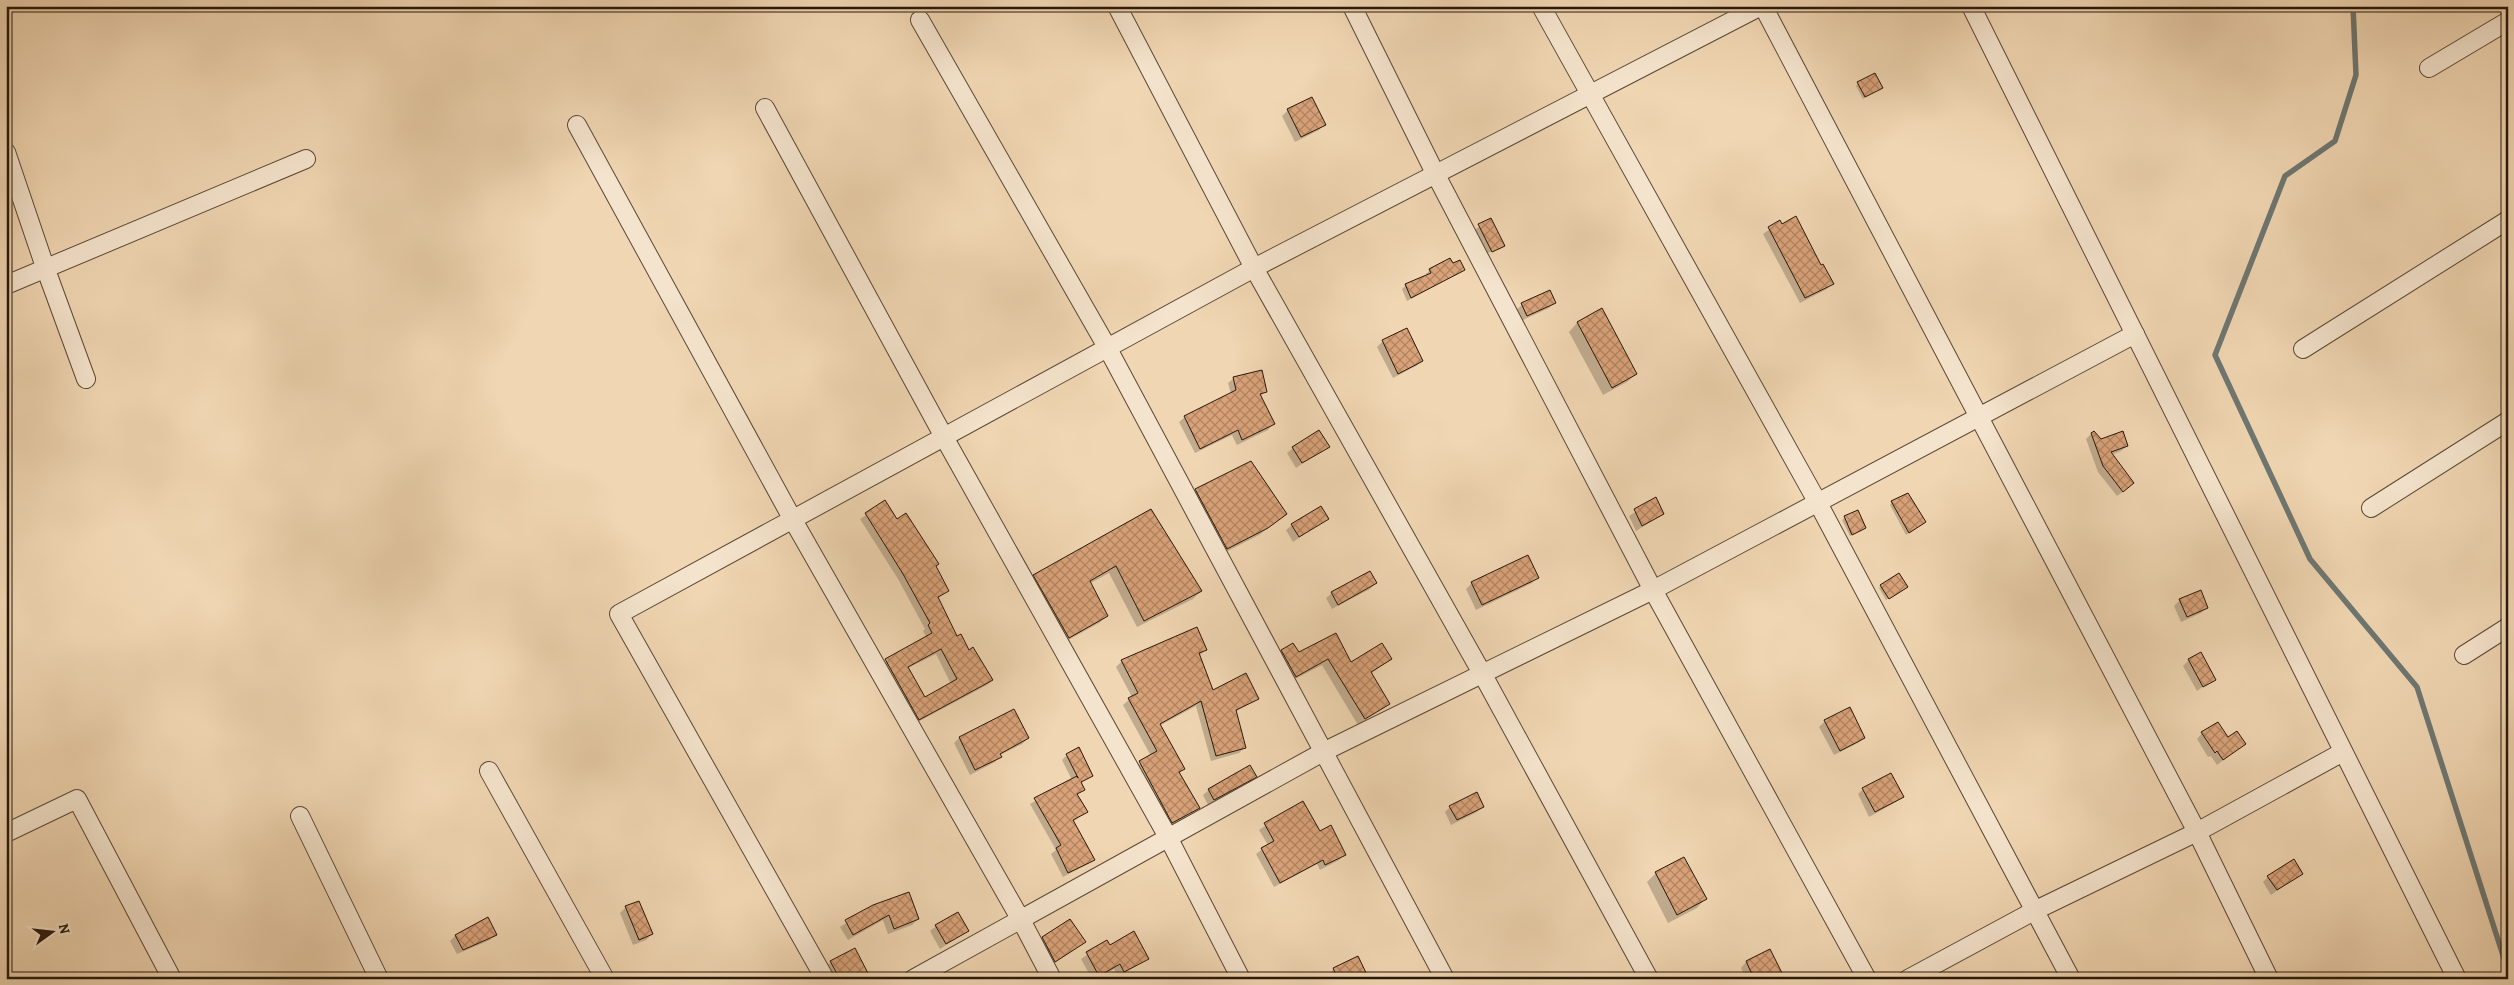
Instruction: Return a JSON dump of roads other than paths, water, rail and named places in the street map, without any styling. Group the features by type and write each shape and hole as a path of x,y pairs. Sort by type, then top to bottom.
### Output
{"street":[{"path":"1117,6 1254,268 1483,675 1649,979"},
{"path":"1352,6 1436,175 1654,590 1867,979"},
{"path":"1541,6 1818,503 2034,911 2072,979"},
{"path":"825,979 619,614 1254,268 1762,6 2197,832 2269,979"},
{"path":"1971,6 2456,979"},
{"path":"920,20 1107,348 1444,979"},
{"path":"2429,68 2508,21"},
{"path":"765,108 944,437 1168,837 1241,979"},
{"path":"577,125 793,520 1021,920 1052,979"},
{"path":"6,152 86,379"},
{"path":"6,285 306,159"},
{"path":"2303,349 2508,220"},
{"path":"913,979 1323,752 1654,590 2135,334"},
{"path":"2371,508 2508,421"},
{"path":"2464,655 2508,627"},
{"path":"1908,979 2034,911 2197,832 2343,752"},
{"path":"488,771 605,979"},
{"path":"6,833 77,799 172,979"},
{"path":"300,816 379,979"}],"waterway":[{"path":"2353,6 2356,75 2335,141 2285,176 2215,355 2310,559 2417,687 2508,971"}]}
